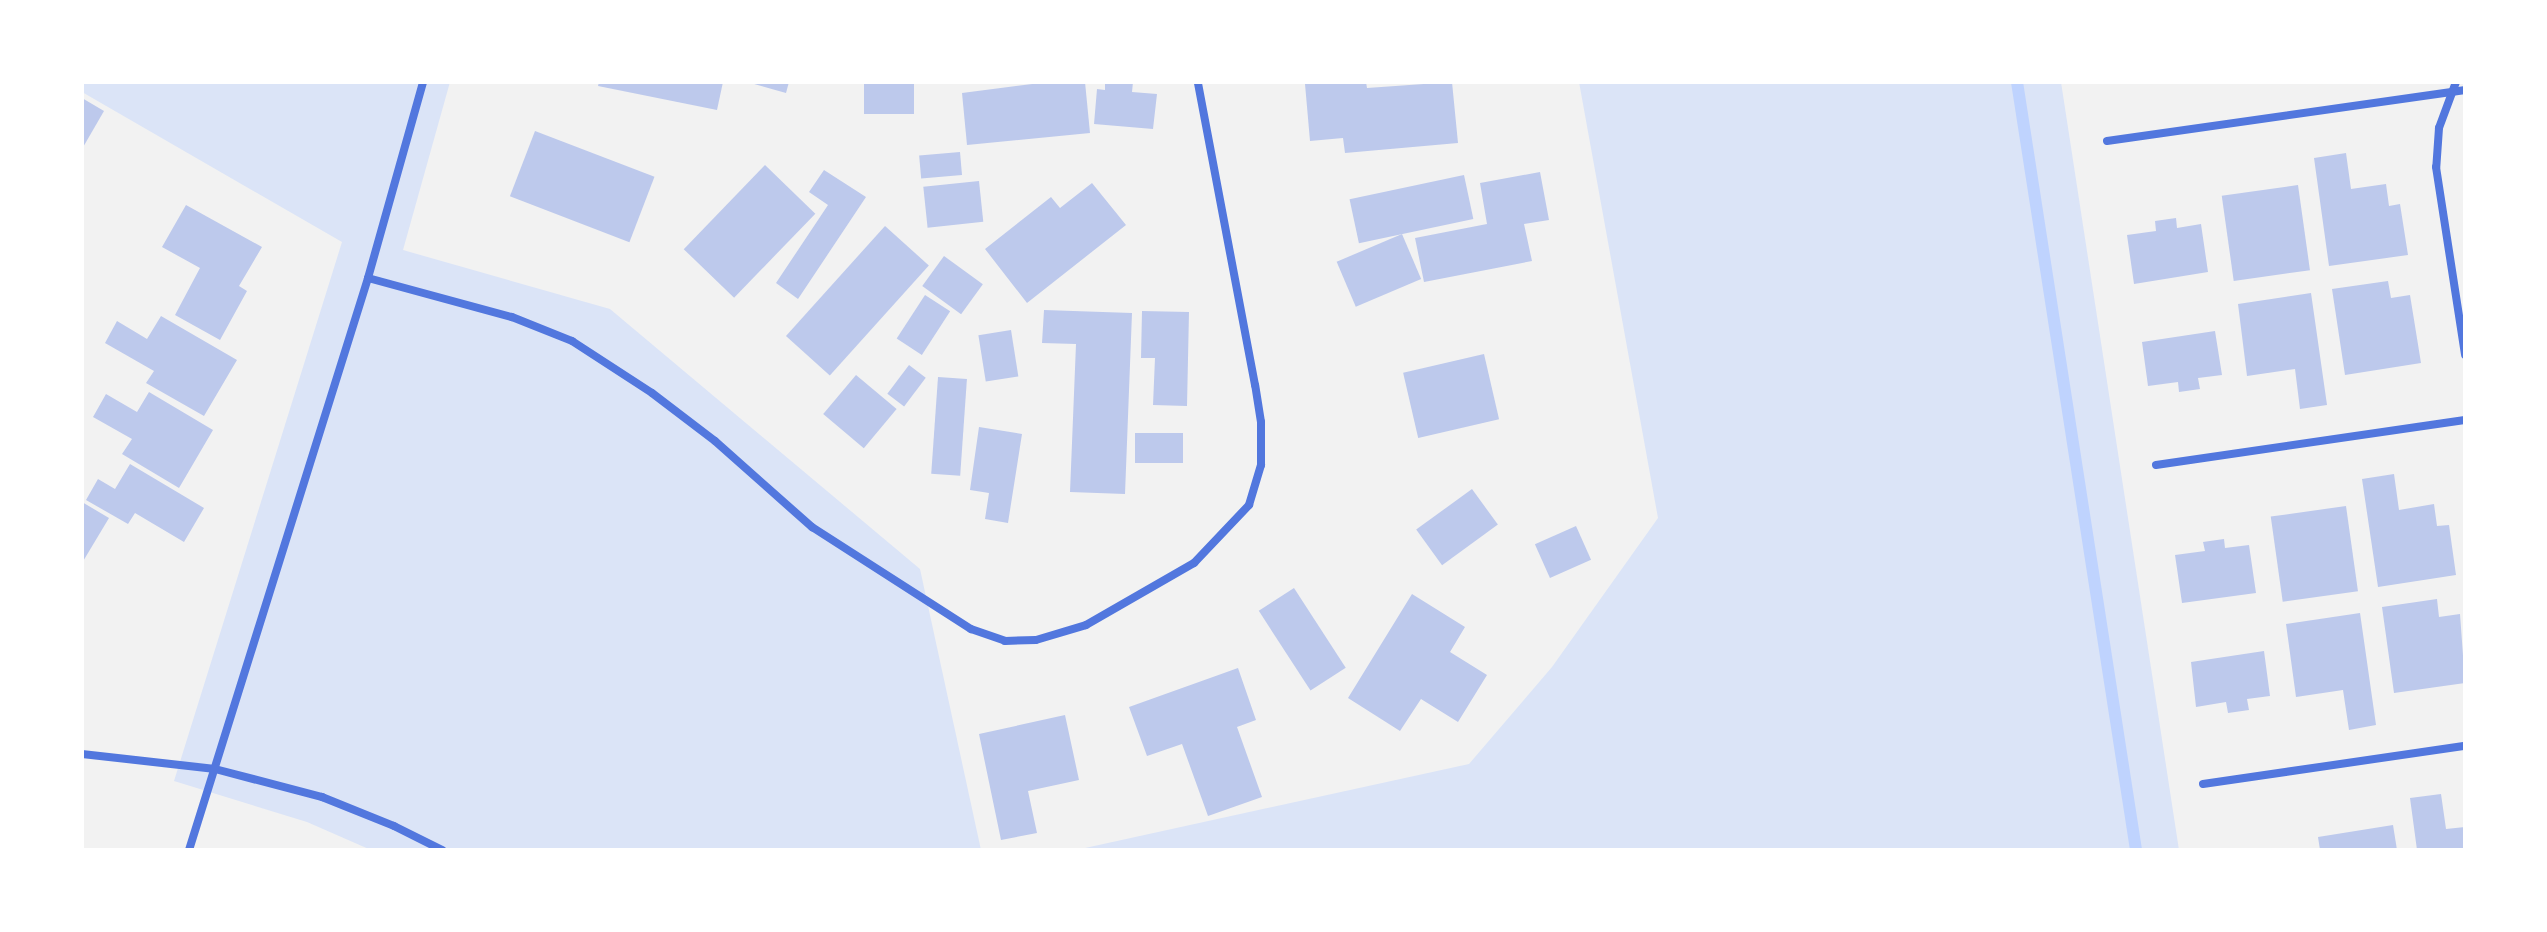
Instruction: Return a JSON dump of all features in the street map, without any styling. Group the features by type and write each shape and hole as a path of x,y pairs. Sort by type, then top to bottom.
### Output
{"street":[{"path":"189,850 368,278 423,82"},
{"path":"368,278 512,317 572,341 690,422 812,527 971,629 1005,641 1036,640 1086,625 1194,563 1249,505 1261,465 1261,422 1255,385 1198,82"},
{"path":"2456,82 2439,128 2436,167 2465,355"},
{"path":"2107,141 2465,90"},
{"path":"2156,465 2465,420"},
{"path":"2203,784 2465,746"},
{"path":"82,754 215,769 322,797 394,826 442,850"}],"shaded area":[{"path":"82,82 450,82 403,250 610,309 920,569 981,850 371,850 307,822 174,781 342,242 82,92"},
{"path":"1579,82 2061,82 2179,850 1076,850 1469,764 1552,667 1658,518"}],"building":[{"path":"599,82 723,82 717,110 598,86"},
{"path":"747,82 789,82 786,93"},
{"path":"864,82 914,82 914,114 864,114"},
{"path":"1048,82 1085,82 1090,133 967,145 962,93"},
{"path":"1105,82 1133,82 1132,92 1157,94 1153,129 1094,124 1097,89 1105,90"},
{"path":"1366,82 1367,88 1452,82 1458,143 1345,153 1343,138 1310,141 1305,84"},
{"path":"82,98 104,111 82,149"},
{"path":"535,131 654,177 629,242 510,196"},
{"path":"960,152 962,175 921,178 919,156"},
{"path":"2346,153 2351,189 2386,184 2389,206 2400,204 2408,255 2329,266 2314,158"},
{"path":"765,165 815,214 734,298 684,249"},
{"path":"824,170 866,197 798,299 776,283 828,205 809,192"},
{"path":"1540,172 1549,220 1524,224 1532,261 1424,282 1415,238 1487,224 1480,183"},
{"path":"1464,175 1473,219 1359,243 1350,199"},
{"path":"979,181 983,222 928,228 923,187"},
{"path":"1092,183 1126,225 1027,303 985,249 1051,197 1060,208"},
{"path":"2298,185 2310,270 2234,281 2222,196"},
{"path":"186,205 262,247 239,286 247,291 220,340 175,315 200,268 162,247"},
{"path":"2176,218 2177,228 2201,224 2208,272 2134,284 2127,235 2156,231 2155,221"},
{"path":"885,226 929,265 830,375 786,336"},
{"path":"1402,234 1421,279 1356,307 1337,262"},
{"path":"944,256 983,284 961,314 922,286"},
{"path":"2388,281 2391,298 2410,295 2421,363 2345,375 2332,289"},
{"path":"2311,293 2327,405 2300,409 2295,369 2247,376 2238,304"},
{"path":"925,295 950,311 922,355 897,339"},
{"path":"1044,310 1132,313 1125,494 1070,492 1076,344 1042,343"},
{"path":"1142,311 1189,312 1187,406 1153,405 1155,358 1141,358"},
{"path":"161,316 237,360 204,416 146,383 154,371 105,343 117,321 147,339"},
{"path":"1011,330 1018,376 986,382 978,335"},
{"path":"2215,331 2222,375 2198,378 2200,389 2179,392 2178,382 2148,386 2142,342"},
{"path":"1484,354 1499,419 1418,438 1403,373"},
{"path":"909,365 926,378 904,406 887,394"},
{"path":"856,375 897,409 864,448 823,414"},
{"path":"938,377 967,379 960,476 931,474"},
{"path":"149,392 213,430 179,488 122,454 132,439 93,417 106,394 137,412"},
{"path":"979,427 1022,434 1008,523 985,519 989,493 970,490"},
{"path":"1135,433 1183,433 1183,463 1135,463"},
{"path":"130,464 204,508 184,542 135,513 128,524 86,500 98,479 115,489"},
{"path":"2394,474 2399,510 2434,504 2437,526 2449,525 2456,575 2378,587 2362,479"},
{"path":"1472,489 1498,525 1442,565 1416,530"},
{"path":"82,502 109,518 82,563"},
{"path":"2346,506 2358,591 2283,602 2271,517"},
{"path":"1576,526 1591,560 1550,578 1535,544"},
{"path":"2224,539 2225,548 2249,545 2256,593 2182,603 2175,555 2205,551 2203,542"},
{"path":"1294,588 1346,668 1311,691 1259,611"},
{"path":"1412,594 1465,627 1450,652 1487,675 1458,722 1421,699 1400,731 1348,698"},
{"path":"2437,599 2439,617 2460,614 2465,683 2394,693 2382,607"},
{"path":"2360,613 2376,725 2349,730 2343,690 2296,697 2286,624"},
{"path":"2264,651 2270,696 2247,699 2249,710 2228,713 2226,702 2196,707 2191,662"},
{"path":"1238,668 1256,720 1237,727 1262,797 1208,816 1182,744 1147,756 1129,707"},
{"path":"1065,715 1079,780 1028,791 1037,833 1001,840 979,734"},
{"path":"2441,794 2446,829 2465,827 2465,850 2417,850 2410,798"},
{"path":"2393,825 2397,850 2320,850 2318,837"}],"waterway":[{"path":"2017,82 2136,850"}]}
